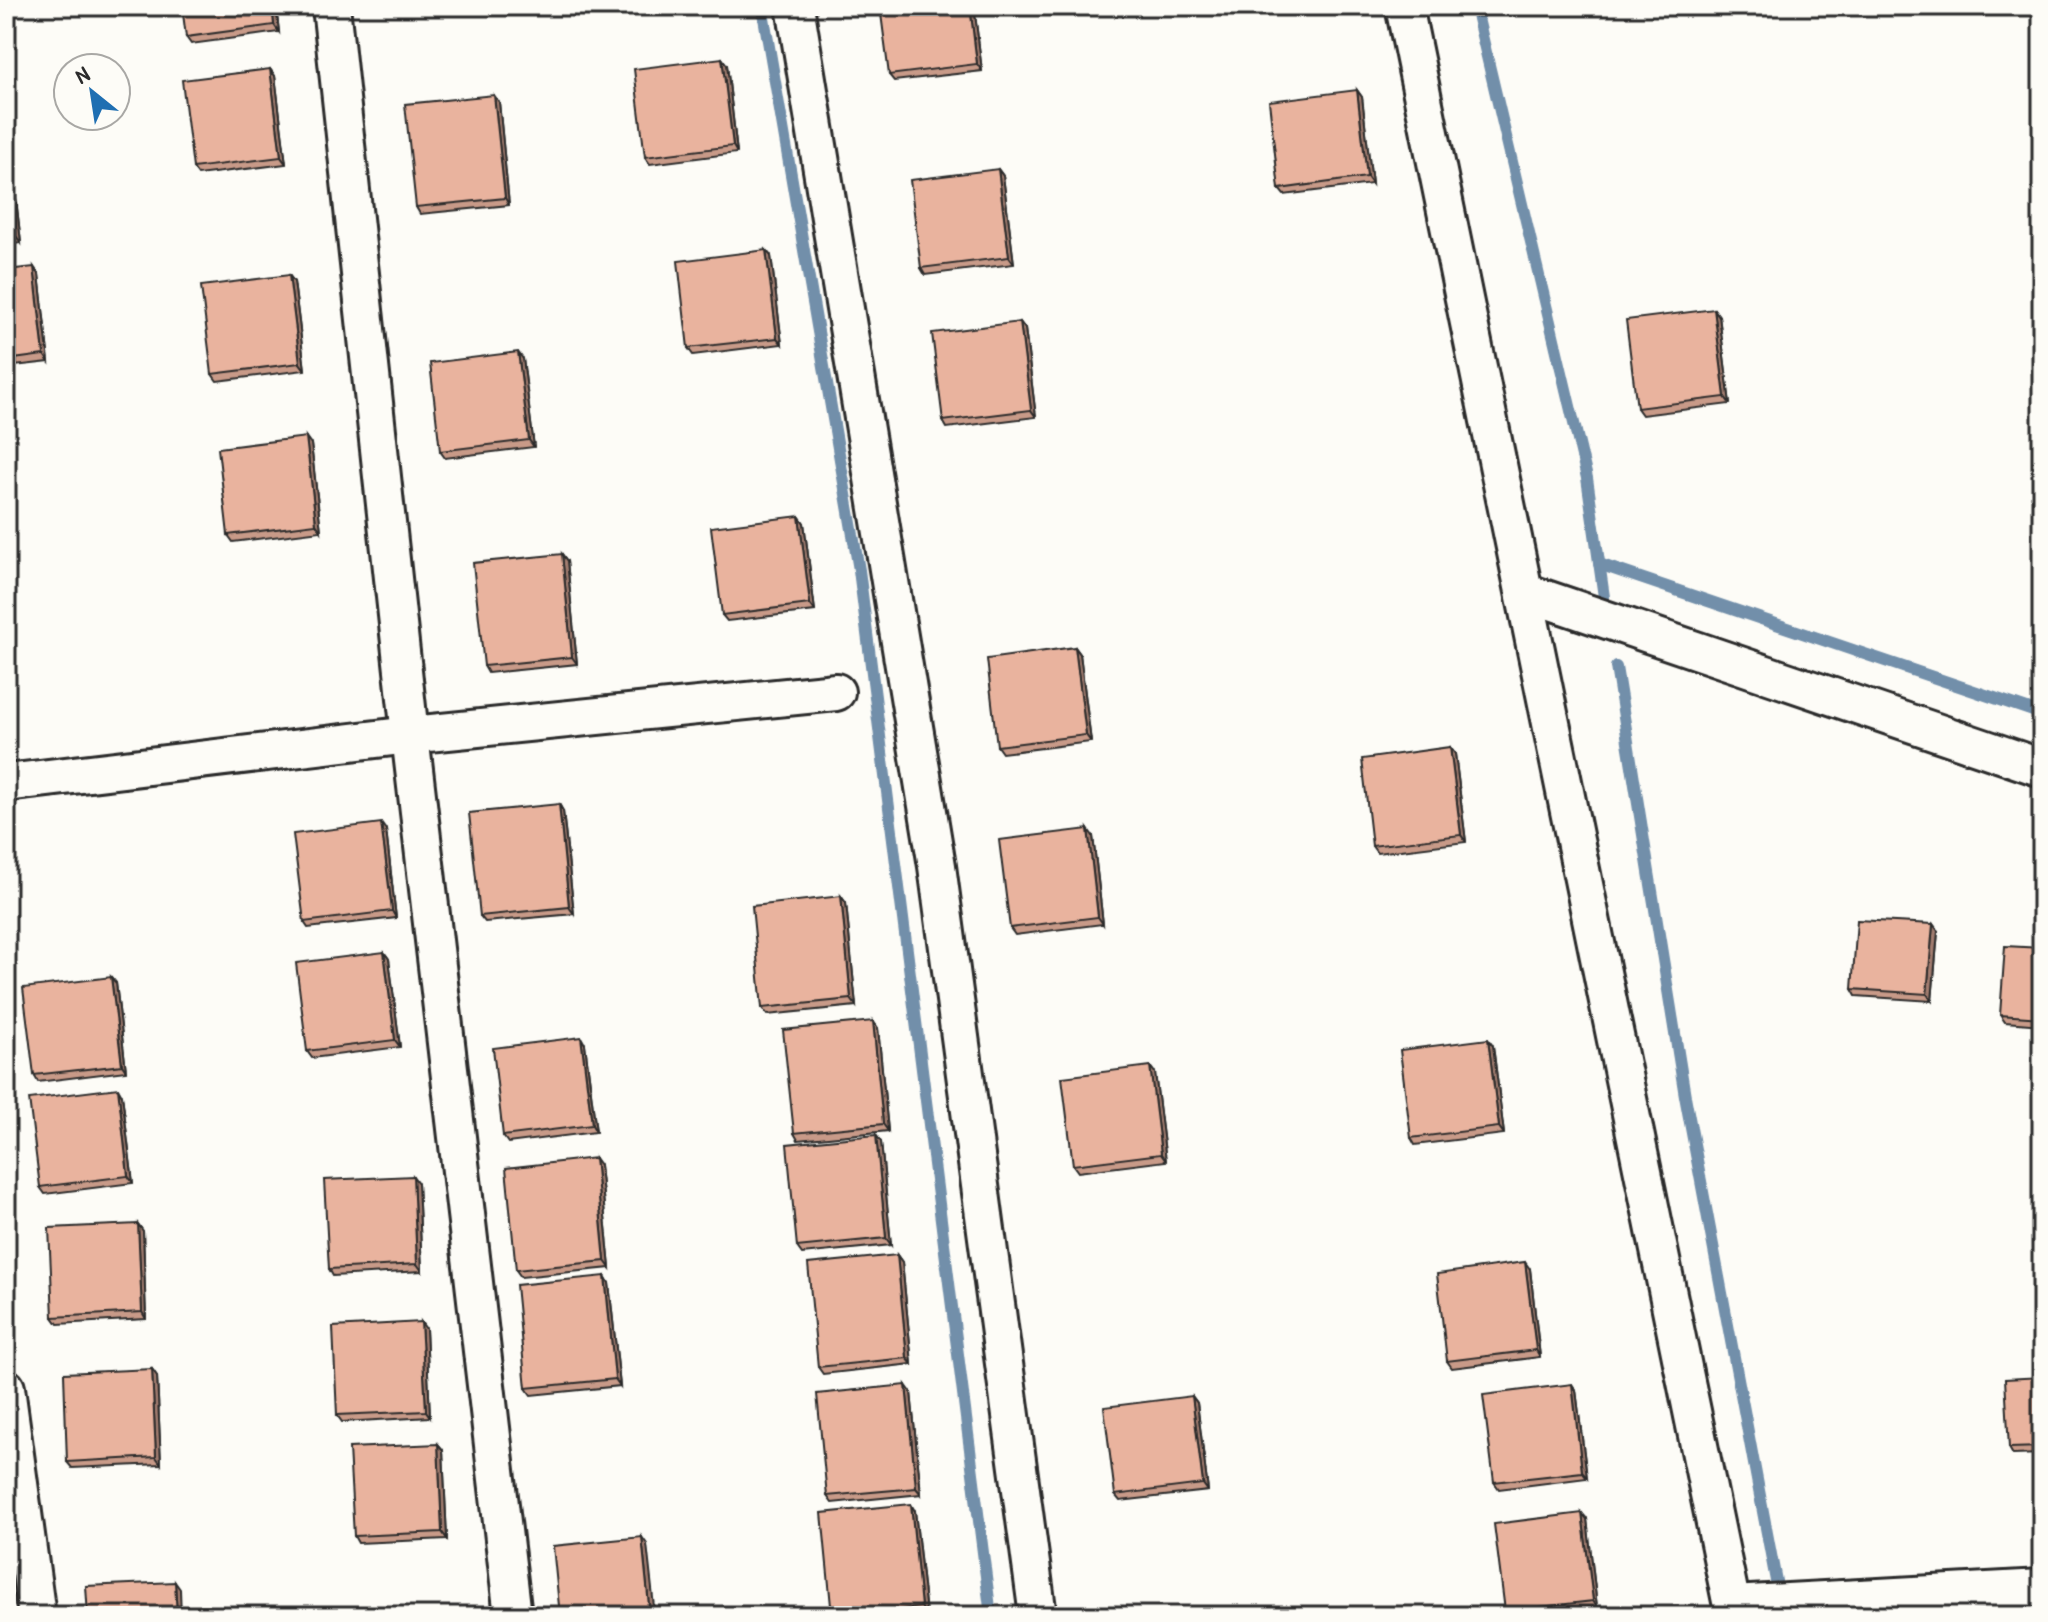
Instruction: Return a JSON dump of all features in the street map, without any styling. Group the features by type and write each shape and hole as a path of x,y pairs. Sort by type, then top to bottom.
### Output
{"street":[{"path":"331,6 410,735 513,1616"},
{"path":"795,6 937,866 1038,1616"},
{"path":"1404,6 1733,1610 2042,1588"},
{"path":"1525,592 2042,768"},
{"path":"6,783 410,735 836,692"},
{"path":"6,1388 37,1616"}],"building":[{"path":"182,6 272,6 274,25 186,37"},
{"path":"880,6 970,6 977,64 889,75"},
{"path":"722,58 733,146 645,157 634,69"},
{"path":"270,69 281,157 193,168 182,80"},
{"path":"1357,90 1367,177 1279,189 1269,101"},
{"path":"494,95 505,198 416,207 405,104"},
{"path":"6,149 16,236 6,237"},
{"path":"998,169 1009,257 921,268 910,180"},
{"path":"766,250 777,338 688,348 678,261"},
{"path":"34,267 44,355 6,360 6,270"},
{"path":"289,275 300,363 212,374 201,286"},
{"path":"1714,309 1725,397 1637,408 1626,320"},
{"path":"1020,322 1031,410 943,421 932,333"},
{"path":"518,352 529,440 440,451 430,363"},
{"path":"306,437 316,524 228,535 218,448"},
{"path":"799,516 810,604 722,615 711,527"},
{"path":"562,554 572,657 484,666 473,563"},
{"path":"1075,647 1086,735 997,746 987,659"},
{"path":"1450,747 1461,835 1372,846 1362,759"},
{"path":"559,804 569,907 480,916 469,813"},
{"path":"381,823 392,911 304,922 293,834"},
{"path":"1088,829 1098,917 1010,928 999,840"},
{"path":"841,896 851,999 762,1008 752,906"},
{"path":"1857,920 1933,924 1927,994 1852,989"},
{"path":"2005,946 2042,948 2042,1018 2000,1015"},
{"path":"384,952 395,1040 307,1051 296,963"},
{"path":"111,977 122,1065 34,1075 23,988"},
{"path":"873,1021 883,1124 794,1133 783,1030"},
{"path":"581,1037 592,1125 503,1136 493,1048"},
{"path":"1488,1039 1499,1127 1411,1138 1400,1050"},
{"path":"1150,1066 1161,1154 1073,1165 1062,1077"},
{"path":"118,1088 128,1176 40,1187 29,1099"},
{"path":"876,1135 886,1238 797,1247 787,1144"},
{"path":"595,1158 605,1261 516,1270 506,1168"},
{"path":"413,1176 417,1264 329,1269 324,1180"},
{"path":"138,1224 142,1312 53,1317 49,1228"},
{"path":"897,1255 907,1358 818,1367 808,1264"},
{"path":"1525,1262 1536,1350 1447,1361 1437,1274"},
{"path":"605,1276 615,1379 526,1388 516,1285"},
{"path":"421,1322 426,1411 337,1415 333,1327"},
{"path":"152,1369 156,1457 67,1462 64,1373"},
{"path":"2042,1377 2042,1447 2009,1448 2005,1379"},
{"path":"1572,1384 1582,1472 1494,1482 1483,1395"},
{"path":"906,1385 916,1488 827,1496 817,1394"},
{"path":"1192,1396 1203,1484 1115,1495 1104,1407"},
{"path":"438,1444 442,1532 354,1536 349,1448"},
{"path":"911,1504 921,1607 832,1616 822,1513"},
{"path":"1582,1513 1593,1601 1505,1611 1494,1524"},
{"path":"642,1537 650,1616 560,1616 553,1546"},
{"path":"175,1582 177,1616 88,1616 86,1586"}],"waterway":[{"path":"762,6 859,570 991,1616"},
{"path":"1475,6 1587,478 1604,597"},
{"path":"1599,564 2042,714"},
{"path":"1616,667 1685,1096 1776,1581"}]}
